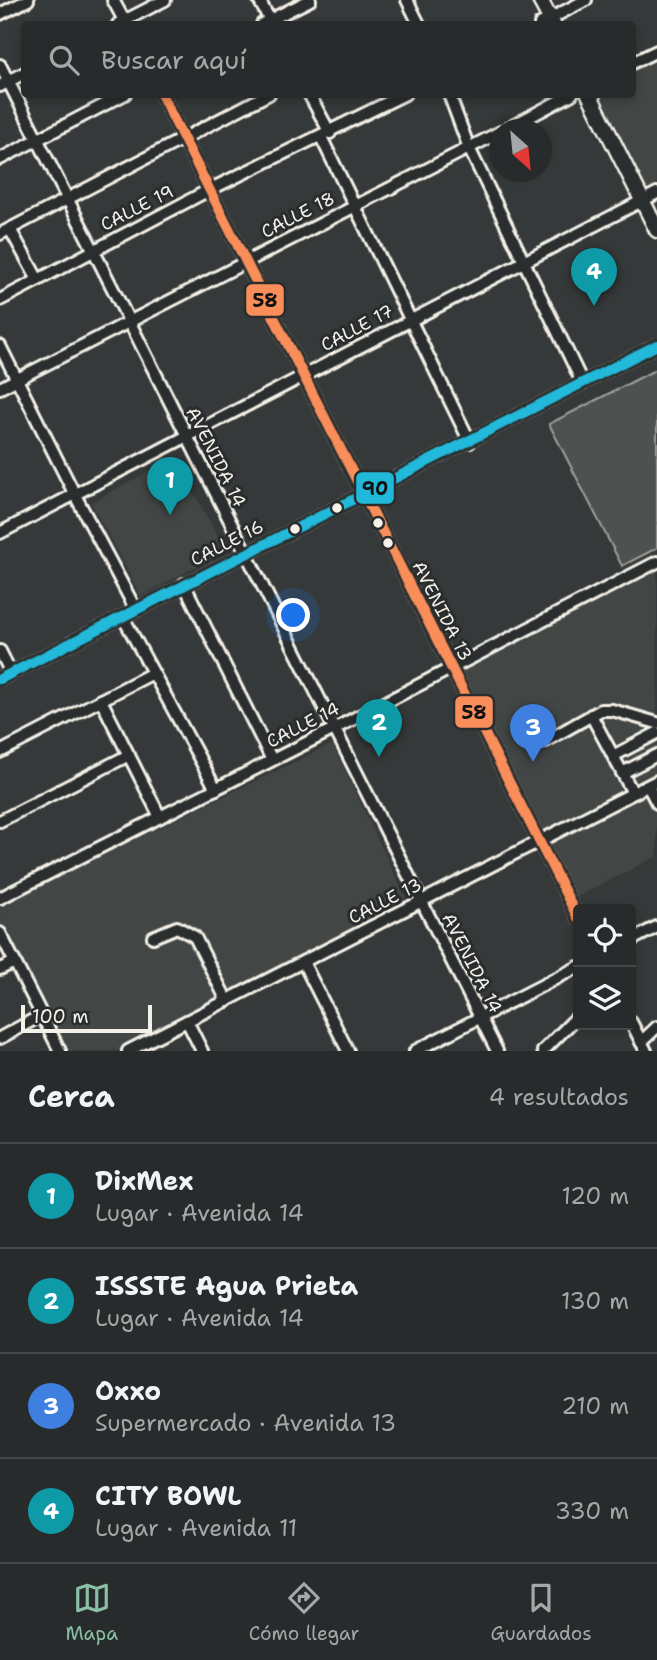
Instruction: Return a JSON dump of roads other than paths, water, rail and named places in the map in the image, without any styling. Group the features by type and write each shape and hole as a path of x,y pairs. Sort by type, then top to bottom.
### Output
{"main road":[{"path":"540,0 547,21"},
{"path":"591,98 657,230"}],"street":[{"path":"0,14 28,0"},
{"path":"113,0 121,21"},
{"path":"126,21 165,0"},
{"path":"259,0 267,21"},
{"path":"272,21 310,0"},
{"path":"407,0 418,21"},
{"path":"551,21 586,0"},
{"path":"636,61 657,51"},
{"name":"AVENIDA 14","path":"0,65 4,84 37,140 497,1051"},
{"path":"4,84 21,75"},
{"path":"0,159 117,98"},
{"name":"AVENIDA 13","path":"163,98 573,908"},
{"path":"38,280 5,232 261,98"},
{"path":"311,98 354,206 470,442"},
{"name":"CALLE 19","path":"0,300 209,190 397,98"},
{"path":"450,98 469,148 582,383"},
{"path":"525,119 565,98"},
{"name":"CALLE 18","path":"0,388 489,137"},
{"name":"CALLE 17","path":"0,533 657,193"},
{"name":"CALLE 16","path":"5,676 657,345"},
{"path":"0,346 136,610"},
{"name":"CALLE 14","path":"0,898 657,562"},
{"path":"184,584 272,760"},
{"path":"123,617 216,789"},
{"path":"0,651 5,676"},
{"path":"0,752 153,673"},
{"path":"101,700 160,817"},
{"path":"546,741 601,710 612,710 657,723"},
{"path":"591,715 633,793"},
{"path":"613,756 657,733"},
{"path":"0,821 129,755"},
{"path":"622,773 657,755"},
{"path":"652,784 657,803"},
{"name":"CALLE 13","path":"128,1051 652,784"},
{"path":"153,937 177,927 195,937 227,1001"},
{"path":"636,938 657,927"},
{"path":"0,933 60,1051"},
{"path":"0,969 15,962"},
{"path":"303,962 348,1051"},
{"path":"415,1051 573,970"},
{"path":"0,1038 42,1015"},
{"path":"187,1021 202,1051"},
{"path":"543,1051 573,1021"},
{"path":"635,1030 643,1047 657,1027"}],"place":[{"name":"CITY BOWL","path":"594,306"},
{"name":"DixMex","path":"170,515"},
{"name":"ISSSTE Agua Prieta","path":"379,757"},
{"name":"Oxxo","path":"533,762"}]}
